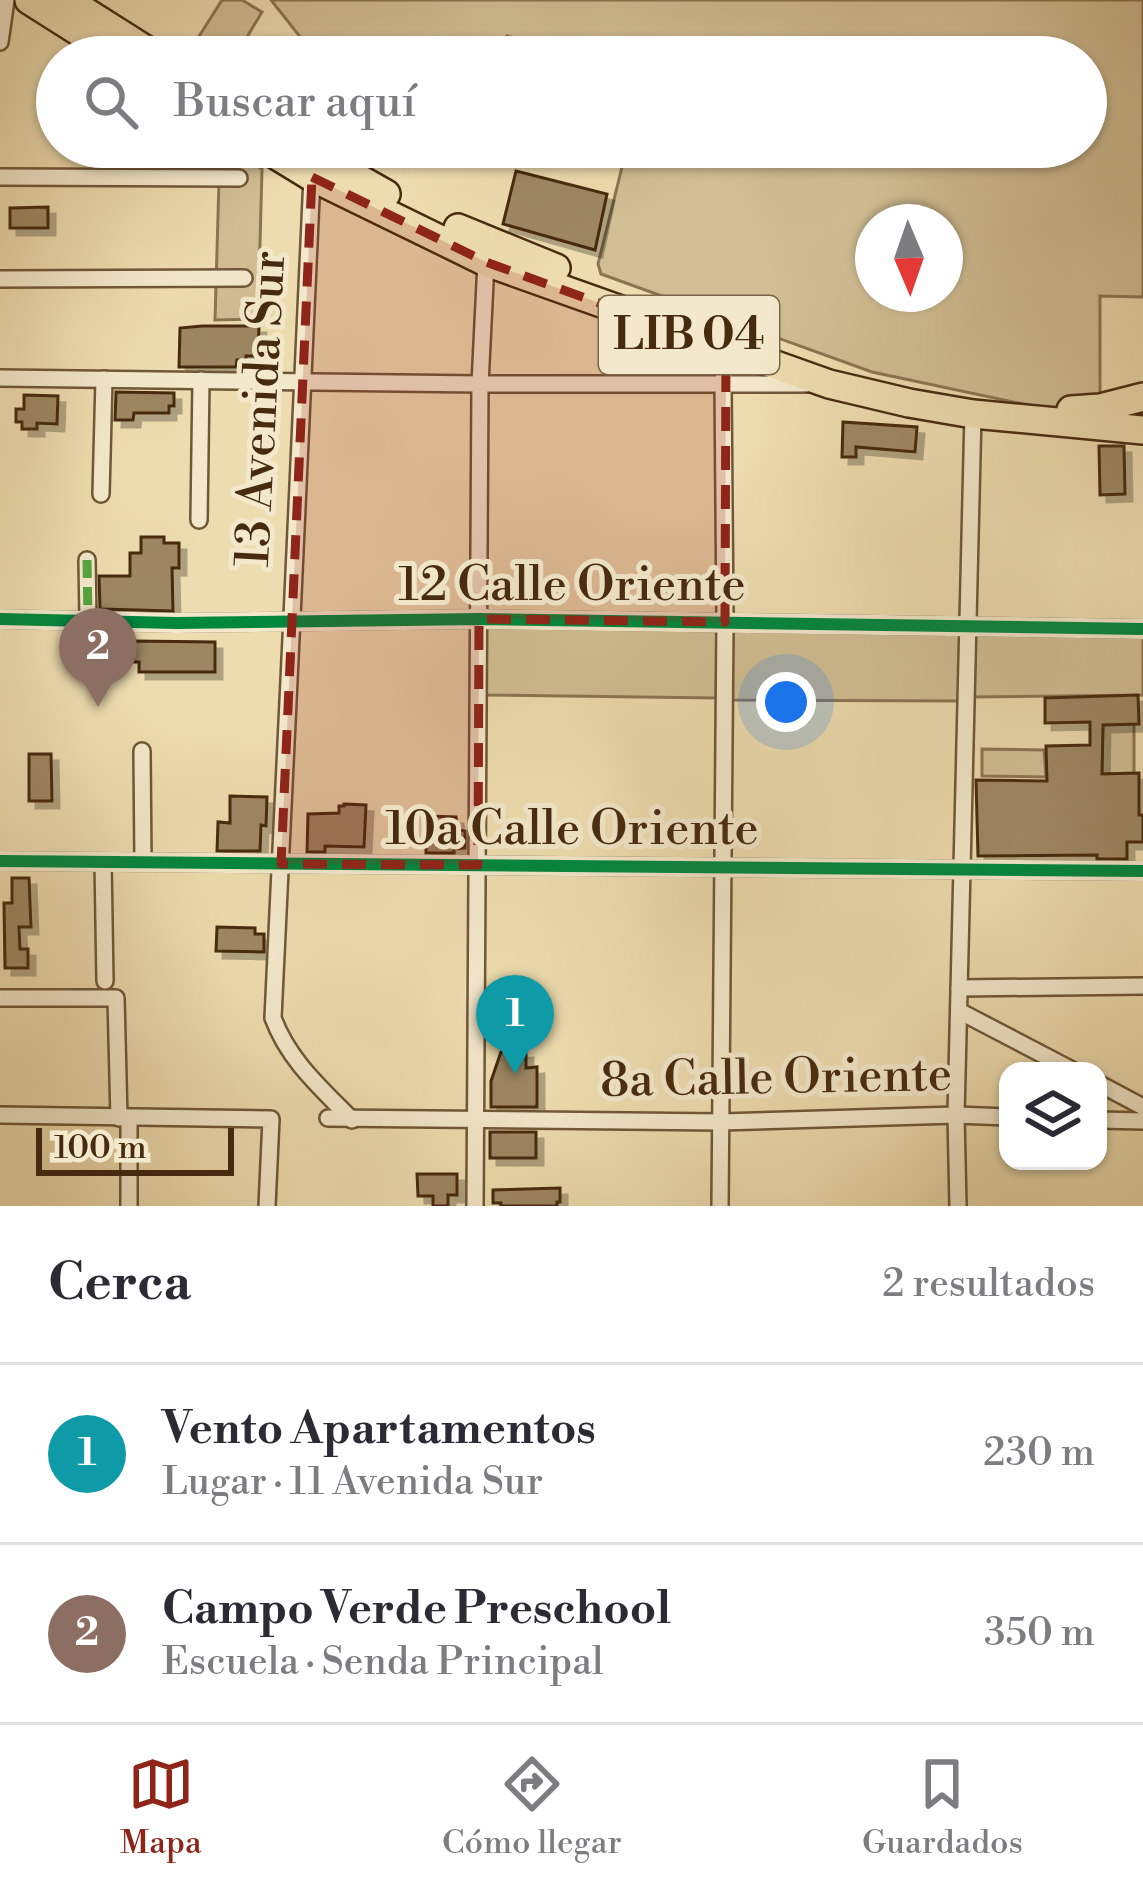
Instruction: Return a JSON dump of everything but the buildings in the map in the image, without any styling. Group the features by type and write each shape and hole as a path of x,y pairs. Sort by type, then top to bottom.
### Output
{"highway":[{"path":"29,0 86,36"},
{"path":"67,0 124,36"},
{"name":"LIB 04","path":"297,168 486,262 829,384 973,414 1143,430"},
{"name":"LIB 04","path":"340,168 487,242 871,380 950,396 1069,410 1143,397"}],"street":[{"path":"0,42 6,0"},
{"path":"0,177 239,178"},
{"name":"13 Avenida Sur","path":"312,177 273,1018 282,1042 303,1071 352,1120"},
{"path":"476,1206 480,384 486,262"},
{"path":"0,279 244,278"},
{"path":"720,1206 726,349"},
{"path":"0,378 829,384"},
{"path":"101,494 104,379"},
{"path":"199,520 202,380"},
{"path":"958,1206 956,1115 973,414"},
{"path":"87,560 88,620"},
{"name":"12 Calle Oriente","path":"0,619 176,623 479,619 1143,629"},
{"path":"142,751 143,862"},
{"name":"10a Calle Oriente","path":"0,861 1143,872"},
{"path":"103,862 105,982"},
{"path":"959,988 1143,986"},
{"path":"0,998 116,998 129,1206"},
{"path":"958,1011 1057,1062"},
{"path":"1107,1088 1143,1107"},
{"path":"0,1115 272,1119 267,1206"},
{"name":"8a Calle Oriente","path":"328,1118 721,1122 999,1117"},
{"path":"1107,1120 1143,1121"}],"highlighted area":[{"path":"312,177 486,262 726,349 725,622 479,619 478,865 281,864"}],"shaded area":[{"path":"222,0 242,0 262,12 248,36 199,36"},
{"path":"271,0 1143,0 1143,297 1100,296 1100,415 1143,405 1143,424 1075,415 872,372 601,274 598,264 622,168 1107,168 1107,36 299,36"},
{"path":"219,168 260,168 258,319 215,320"},
{"path":"486,626 717,630 716,698 485,695"},
{"path":"733,628 961,633 958,701 732,700"},
{"path":"971,633 1143,634 1143,695 970,697"},
{"path":"1134,724 1134,773 1102,774 1103,725"},
{"path":"982,749 1044,750 1046,777 982,776"}],"marked path":[{"path":"87,560 88,620"}],"cycle path":[{"path":"0,619 176,623 479,619 1143,629"},
{"path":"0,861 1143,871"}],"place":[{"name":"Campo Verde Preschool","path":"98,707"},
{"name":"Vento Apartamentos","path":"515,1074"}]}
